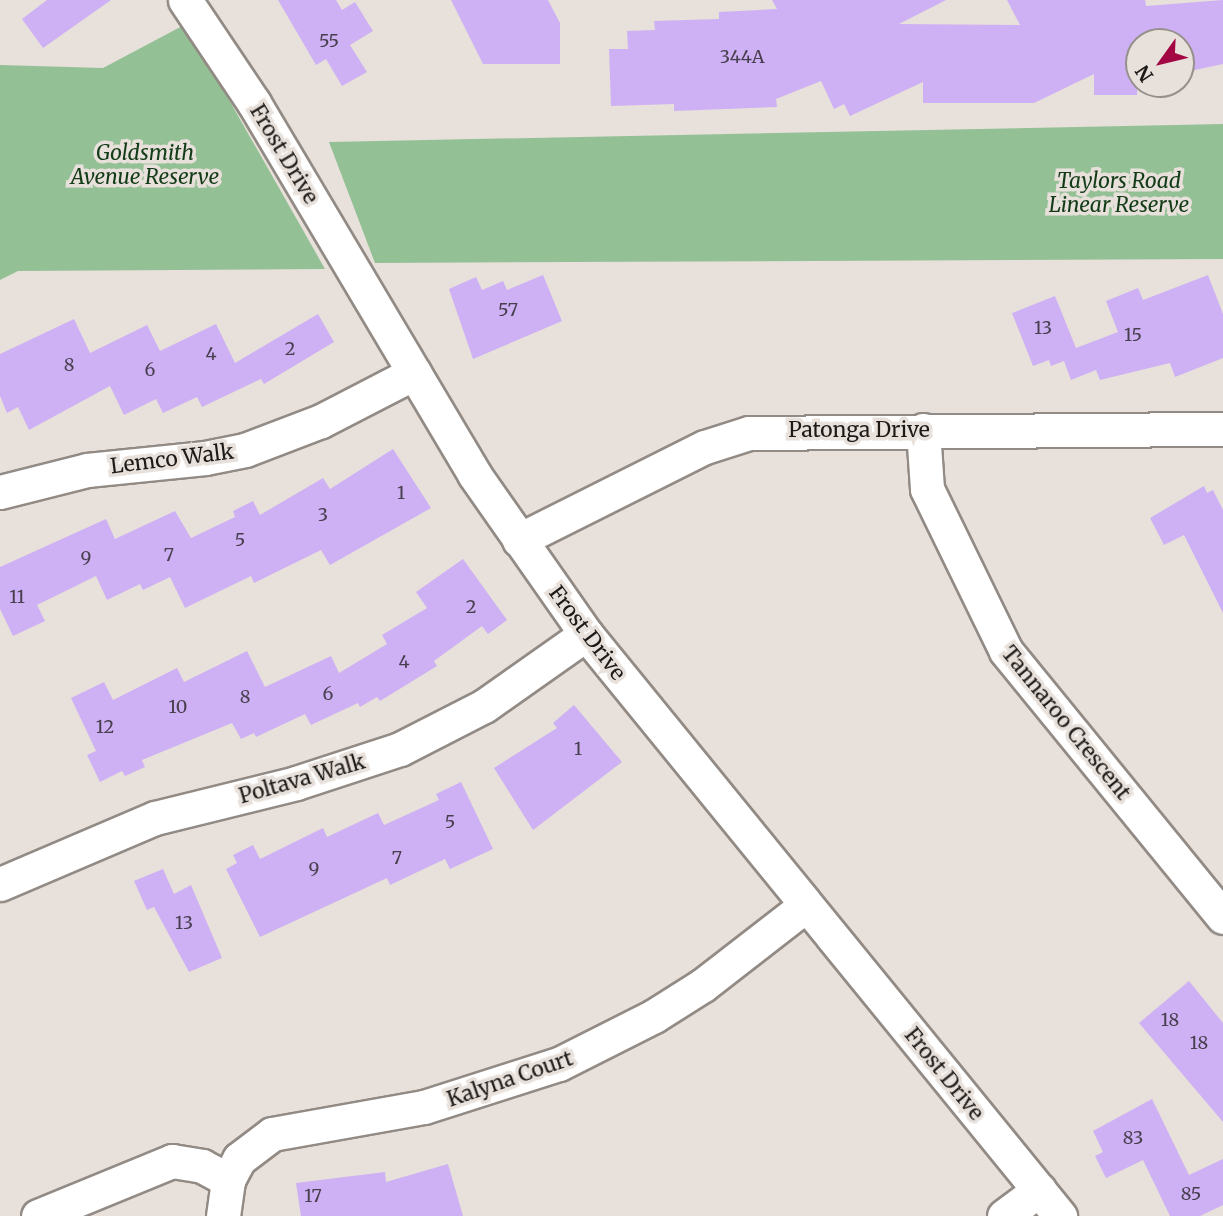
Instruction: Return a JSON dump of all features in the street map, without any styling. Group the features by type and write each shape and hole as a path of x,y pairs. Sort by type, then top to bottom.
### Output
{"street":[{"name":"Frost Drive","path":"185,0 254,103 414,373 519,540 586,634 1060,1216"},
{"name":"Lemco Walk","path":"0,492 87,470 245,450 321,421 414,373"},
{"name":"Patonga Drive","path":"519,540 731,437 769,430 1223,429"},
{"name":"Tannaroo Crescent","path":"923,430 927,489 1006,651 1223,917"},
{"name":"Poltava Walk","path":"0,884 88,843 155,818 296,783 400,749 484,706 586,634"},
{"name":"Kalyna Court","path":"223,1216 228,1180 251,1146 272,1134 424,1107 559,1064 654,1016 703,985 806,905"},
{"path":"38,1216 172,1161 202,1166 228,1180"},
{"path":"1004,1216 1039,1189"}],"green space":[{"name":"Goldsmith Avenue Reserve","path":"186,24 325,269 18,271 0,280 0,65 103,68"},
{"name":"Taylors Road Linear Reserve","path":"1223,124 1223,259 375,263 329,142"}],"building":[{"path":"47,0 111,0 43,48 22,19"},
{"path":"278,0 336,0 342,10 355,2 373,31 350,45 367,72 342,86 326,59 316,65"},
{"path":"451,0 548,0 560,23 560,64 483,64"},
{"path":"772,0 946,0 899,24 1020,25 1007,0 1145,0 1146,6 1223,0 1223,64 1195,70 1195,28 1125,28 1125,95 1094,95 1094,74 1034,103 923,103 923,82 850,116 844,104 834,109 821,81 776,99 777,107 674,111 674,104 611,106 609,49 628,49 627,31 655,30 654,21 719,19 719,12 777,9"},
{"path":"543,275 562,321 473,359 449,289 476,277 482,290 503,281 507,290"},
{"path":"1208,275 1223,314 1223,358 1175,377 1170,363 1100,380 1096,370 1071,380 1064,361 1051,366 1049,360 1033,366 1012,313 1055,296 1076,348 1118,332 1106,301 1138,288 1143,300"},
{"path":"318,314 334,342 264,384 261,379 202,407 197,397 163,413 156,399 124,415 110,386 29,430 18,407 7,413 0,396 0,354 74,319 90,353 147,325 160,351 216,324 235,363"},
{"path":"393,449 431,508 330,565 321,550 254,583 251,576 185,608 170,577 143,590 140,584 107,600 96,576 37,605 45,621 13,636 0,609 0,567 106,519 115,539 175,511 191,538 235,517 233,511 253,501 260,515 323,478 330,489"},
{"path":"1204,486 1207,493 1213,490 1223,510 1223,613 1184,535 1164,545 1150,518"},
{"path":"463,559 507,620 488,634 482,626 434,661 437,666 380,701 377,697 360,707 358,703 311,725 305,714 256,737 254,733 241,739 232,723 142,760 145,767 125,776 122,771 100,782 87,755 96,751 71,698 104,682 113,700 177,668 184,682 247,651 265,687 331,656 339,673 387,644 382,635 427,608 416,592"},
{"path":"574,705 622,762 533,830 494,768 557,728 553,723"},
{"path":"461,782 493,849 450,869 445,859 390,885 387,878 260,937 226,869 237,863 233,855 253,845 260,859 323,828 327,837 378,813 384,825 439,800 436,794"},
{"path":"163,869 174,894 191,885 222,958 189,972 154,907 147,910 134,881"},
{"path":"1189,981 1223,1023 1223,1122 1139,1023"},
{"path":"1152,1099 1189,1175 1223,1159 1223,1205 1200,1216 1170,1216 1143,1160 1106,1178 1095,1156 1103,1152 1093,1131"},
{"path":"448,1164 463,1216 301,1216 296,1183 385,1172 386,1182"}]}
